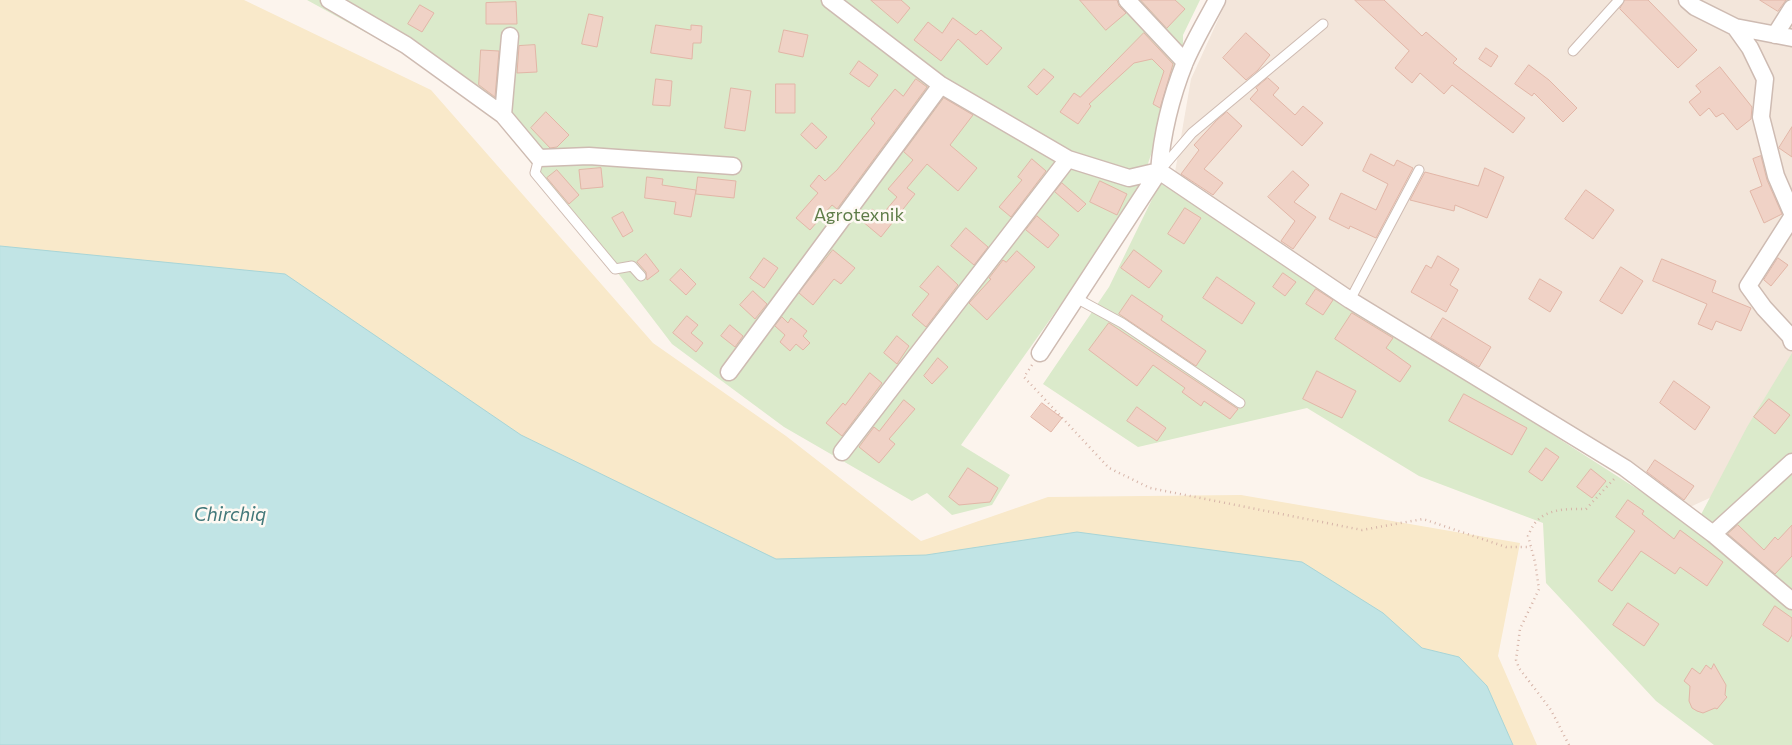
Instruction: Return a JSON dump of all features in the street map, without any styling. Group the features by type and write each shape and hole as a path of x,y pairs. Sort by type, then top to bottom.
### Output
{"street":[{"path":"329,0 406,45 503,115 539,158 589,156 732,166"},
{"path":"830,0 941,85 1068,159 1129,178 1159,171 1350,300 1625,468 1713,534 1792,601"},
{"path":"1127,0 1186,62"},
{"path":"1040,353 1159,171 1161,144 1169,111 1186,62 1217,0"},
{"path":"1687,0 1695,7 1734,27 1792,38"},
{"path":"1775,35 1792,8"},
{"path":"1734,27 1750,48 1765,79 1761,117 1776,176 1792,213"},
{"path":"503,115 510,36"},
{"path":"729,372 941,85"},
{"path":"842,452 1068,159"},
{"path":"1792,217 1748,286 1764,308 1790,336 1792,342"},
{"path":"1713,534 1792,462"}],"lane":[{"path":"1573,51 1619,0"},
{"path":"1159,171 1192,133 1323,24"},
{"path":"539,158 535,173 615,269 632,266 641,276"},
{"path":"1350,300 1419,170"},
{"path":"1076,298 1122,323 1240,403"}],"path":[{"path":"1040,353 1024,377 1109,468 1150,488 1362,530 1423,519 1506,547 1531,547"},
{"path":"1569,745 1551,710 1519,668 1516,660 1520,629 1539,589 1528,536 1535,522 1547,513 1586,509 1625,468"}],"shaded area":[{"path":"1227,0 1792,0 1792,460 1690,507 1372,309 1175,172 1191,79"}],"green space":[{"name":"Agrotexnik","path":"307,0 1200,0 1183,35 1183,67 1165,112 1139,191 1110,235 961,445 1010,475 992,505 952,515 927,493 912,501 784,427 672,344 585,230 474,92"},
{"path":"1160,183 1695,526 1747,427 1792,353 1792,745 1714,745 1656,701 1546,583 1543,523 1419,476 1307,408 1138,447 1043,384 1109,287"}],"sand":[{"name":"Chirchiq","path":"0,0 244,0 431,90 653,343 786,436 921,541 1048,497 1241,495 1520,543 1498,656 1537,745 0,745"}],"water":[{"name":"Chirchiq","path":"0,246 285,274 521,435 776,559 926,555 1077,532 1302,562 1383,613 1422,648 1459,657 1487,686 1513,745 0,745"}],"building":[{"path":"871,0 901,0 910,8 898,23"},
{"path":"1080,0 1117,0 1119,6 1126,13 1106,30"},
{"path":"1141,0 1175,0 1185,9 1167,28"},
{"path":"1355,0 1384,0 1422,36 1426,32 1457,59 1453,63 1525,118 1513,133 1452,85 1444,94 1420,73 1412,83 1395,68 1409,51"},
{"path":"1625,0 1648,0 1697,50 1678,68 1620,9"},
{"path":"1760,0 1786,0 1778,11"},
{"path":"516,2 517,24 486,24 486,3"},
{"path":"420,5 434,13 422,32 408,24"},
{"path":"589,14 603,17 597,47 582,44"},
{"path":"953,18 976,35 981,30 1002,48 987,65 958,39 941,61 914,40 928,22 942,33"},
{"path":"656,25 691,30 691,25 702,26 701,43 693,43 692,59 651,53"},
{"path":"784,30 808,35 803,57 779,52"},
{"path":"1144,33 1173,64 1160,108 1153,104 1164,71 1152,59 1134,63 1089,104 1091,106 1078,124 1060,112 1074,93 1080,97"},
{"path":"1246,33 1270,55 1258,70 1246,80 1223,58"},
{"path":"535,45 537,72 517,73 519,46"},
{"path":"1486,48 1498,56 1491,67 1479,59"},
{"path":"481,50 499,51 495,97 479,85"},
{"path":"859,61 878,75 869,87 850,74"},
{"path":"1529,65 1549,80 1577,108 1563,122 1534,93 1532,96 1515,84"},
{"path":"1720,67 1752,107 1751,119 1737,130 1723,113 1716,117 1709,108 1700,116 1689,102 1701,92 1696,86"},
{"path":"1044,69 1054,77 1037,95 1028,87"},
{"path":"1268,78 1279,88 1273,95 1295,115 1303,106 1323,123 1302,146 1250,99 1258,90 1256,88"},
{"path":"656,79 672,81 670,106 653,105"},
{"path":"916,79 927,87 837,209 832,205 810,230 796,218 818,193 810,186 819,175 825,181 837,170 875,123 871,119 895,89 903,96"},
{"path":"776,84 795,84 795,113 776,113"},
{"path":"731,88 751,91 745,131 725,128"},
{"path":"944,98 973,115 950,145 977,168 958,191 927,164 907,188 915,194 881,237 862,221 872,209 881,216 897,197 888,189 913,160 904,152"},
{"path":"546,112 569,135 557,147 550,148 531,128"},
{"path":"1227,112 1242,126 1204,169 1223,183 1213,195 1181,174 1199,150 1194,145"},
{"path":"812,123 827,137 816,149 801,135"},
{"path":"1792,127 1792,157 1779,148"},
{"path":"1371,154 1394,166 1397,160 1413,168 1376,238 1350,226 1349,229 1329,219 1341,193 1376,210 1388,184 1363,171"},
{"path":"1761,156 1767,180 1782,214 1764,223 1750,191 1762,186 1753,159"},
{"path":"1032,159 1046,171 1011,217 999,207 1022,180 1018,177"},
{"path":"601,168 603,187 581,189 579,170"},
{"path":"1485,168 1504,177 1487,218 1455,205 1454,211 1410,200 1425,172 1478,186"},
{"path":"557,170 579,195 569,204 547,178"},
{"path":"1293,171 1309,185 1294,202 1316,217 1293,249 1281,241 1295,221 1268,197"},
{"path":"647,177 663,179 662,185 696,190 691,217 674,214 676,202 645,198"},
{"path":"698,177 736,181 734,198 696,194"},
{"path":"1100,181 1127,194 1117,215 1090,202"},
{"path":"1062,183 1086,204 1078,212 1055,192"},
{"path":"1586,190 1614,210 1593,239 1565,219"},
{"path":"1185,208 1201,218 1184,244 1168,234"},
{"path":"623,212 633,231 623,237 612,218"},
{"path":"1037,216 1059,235 1048,248 1026,230"},
{"path":"966,228 988,247 974,265 951,246"},
{"path":"833,250 855,268 841,284 834,279 813,305 799,293"},
{"path":"1134,250 1162,271 1149,288 1121,268"},
{"path":"1017,251 1035,267 987,320 969,303 991,279 989,278 1003,260 1006,262"},
{"path":"646,254 659,271 647,280 646,272 637,262"},
{"path":"1438,256 1459,269 1450,285 1458,290 1446,312 1411,292 1426,265 1431,268"},
{"path":"764,258 778,268 764,288 750,278"},
{"path":"1778,258 1788,265 1771,286 1764,280"},
{"path":"1662,259 1716,281 1712,292 1751,308 1741,331 1716,321 1712,330 1698,324 1707,304 1653,281"},
{"path":"938,266 958,285 926,327 912,315 929,294 920,287"},
{"path":"1621,267 1643,281 1622,314 1600,301"},
{"path":"681,269 696,284 686,295 670,280"},
{"path":"1283,273 1296,282 1285,296 1273,287"},
{"path":"1217,277 1255,303 1242,324 1203,298"},
{"path":"1540,279 1562,292 1550,312 1529,299"},
{"path":"1316,289 1333,300 1323,315 1306,304"},
{"path":"753,291 767,304 755,319 740,305"},
{"path":"1132,295 1163,316 1161,320 1206,351 1196,366 1119,314"},
{"path":"1352,313 1393,338 1386,348 1411,366 1400,382 1335,339"},
{"path":"687,316 698,325 691,333 703,343 696,352 673,333"},
{"path":"782,317 788,323 791,318 807,331 803,336 810,343 803,350 796,344 790,351 780,342 785,335 775,326"},
{"path":"1443,318 1491,347 1479,367 1431,338"},
{"path":"1109,323 1238,409 1230,419 1204,401 1201,406 1182,392 1185,388 1153,365 1137,386 1089,350"},
{"path":"730,325 743,336 735,347 721,336"},
{"path":"897,336 909,346 897,364 884,353"},
{"path":"938,358 948,367 932,384 924,376"},
{"path":"1317,371 1356,391 1342,418 1303,399"},
{"path":"870,373 882,383 842,436 826,423 843,403 845,405"},
{"path":"1674,381 1710,407 1695,430 1660,403"},
{"path":"1464,394 1527,428 1512,455 1449,421"},
{"path":"1769,399 1790,415 1775,434 1754,417"},
{"path":"904,400 915,409 889,439 895,444 879,463 859,447 874,427 879,431"},
{"path":"1042,403 1062,418 1051,432 1031,417"},
{"path":"1137,407 1166,428 1157,441 1127,421"},
{"path":"1546,448 1559,457 1542,481 1529,472"},
{"path":"1655,460 1694,486 1684,500 1647,472"},
{"path":"968,468 998,488 990,502 959,505 949,497"},
{"path":"1591,469 1606,481 1592,498 1577,487"},
{"path":"1628,500 1644,511 1642,514 1674,539 1680,530 1723,562 1707,586 1680,567 1675,574 1641,551 1612,591 1598,581 1635,531 1616,517"},
{"path":"1738,525 1764,550 1775,537 1778,540 1792,525 1792,556 1775,574 1728,534"},
{"path":"1628,603 1659,624 1644,646 1613,625"},
{"path":"1775,606 1792,618 1792,635 1788,642 1763,625"},
{"path":"1714,664 1726,685 1725,695 1727,697 1717,709 1715,708 1703,713 1692,708 1689,701 1690,686 1684,681 1692,668 1700,674 1706,665 1711,669"}]}
